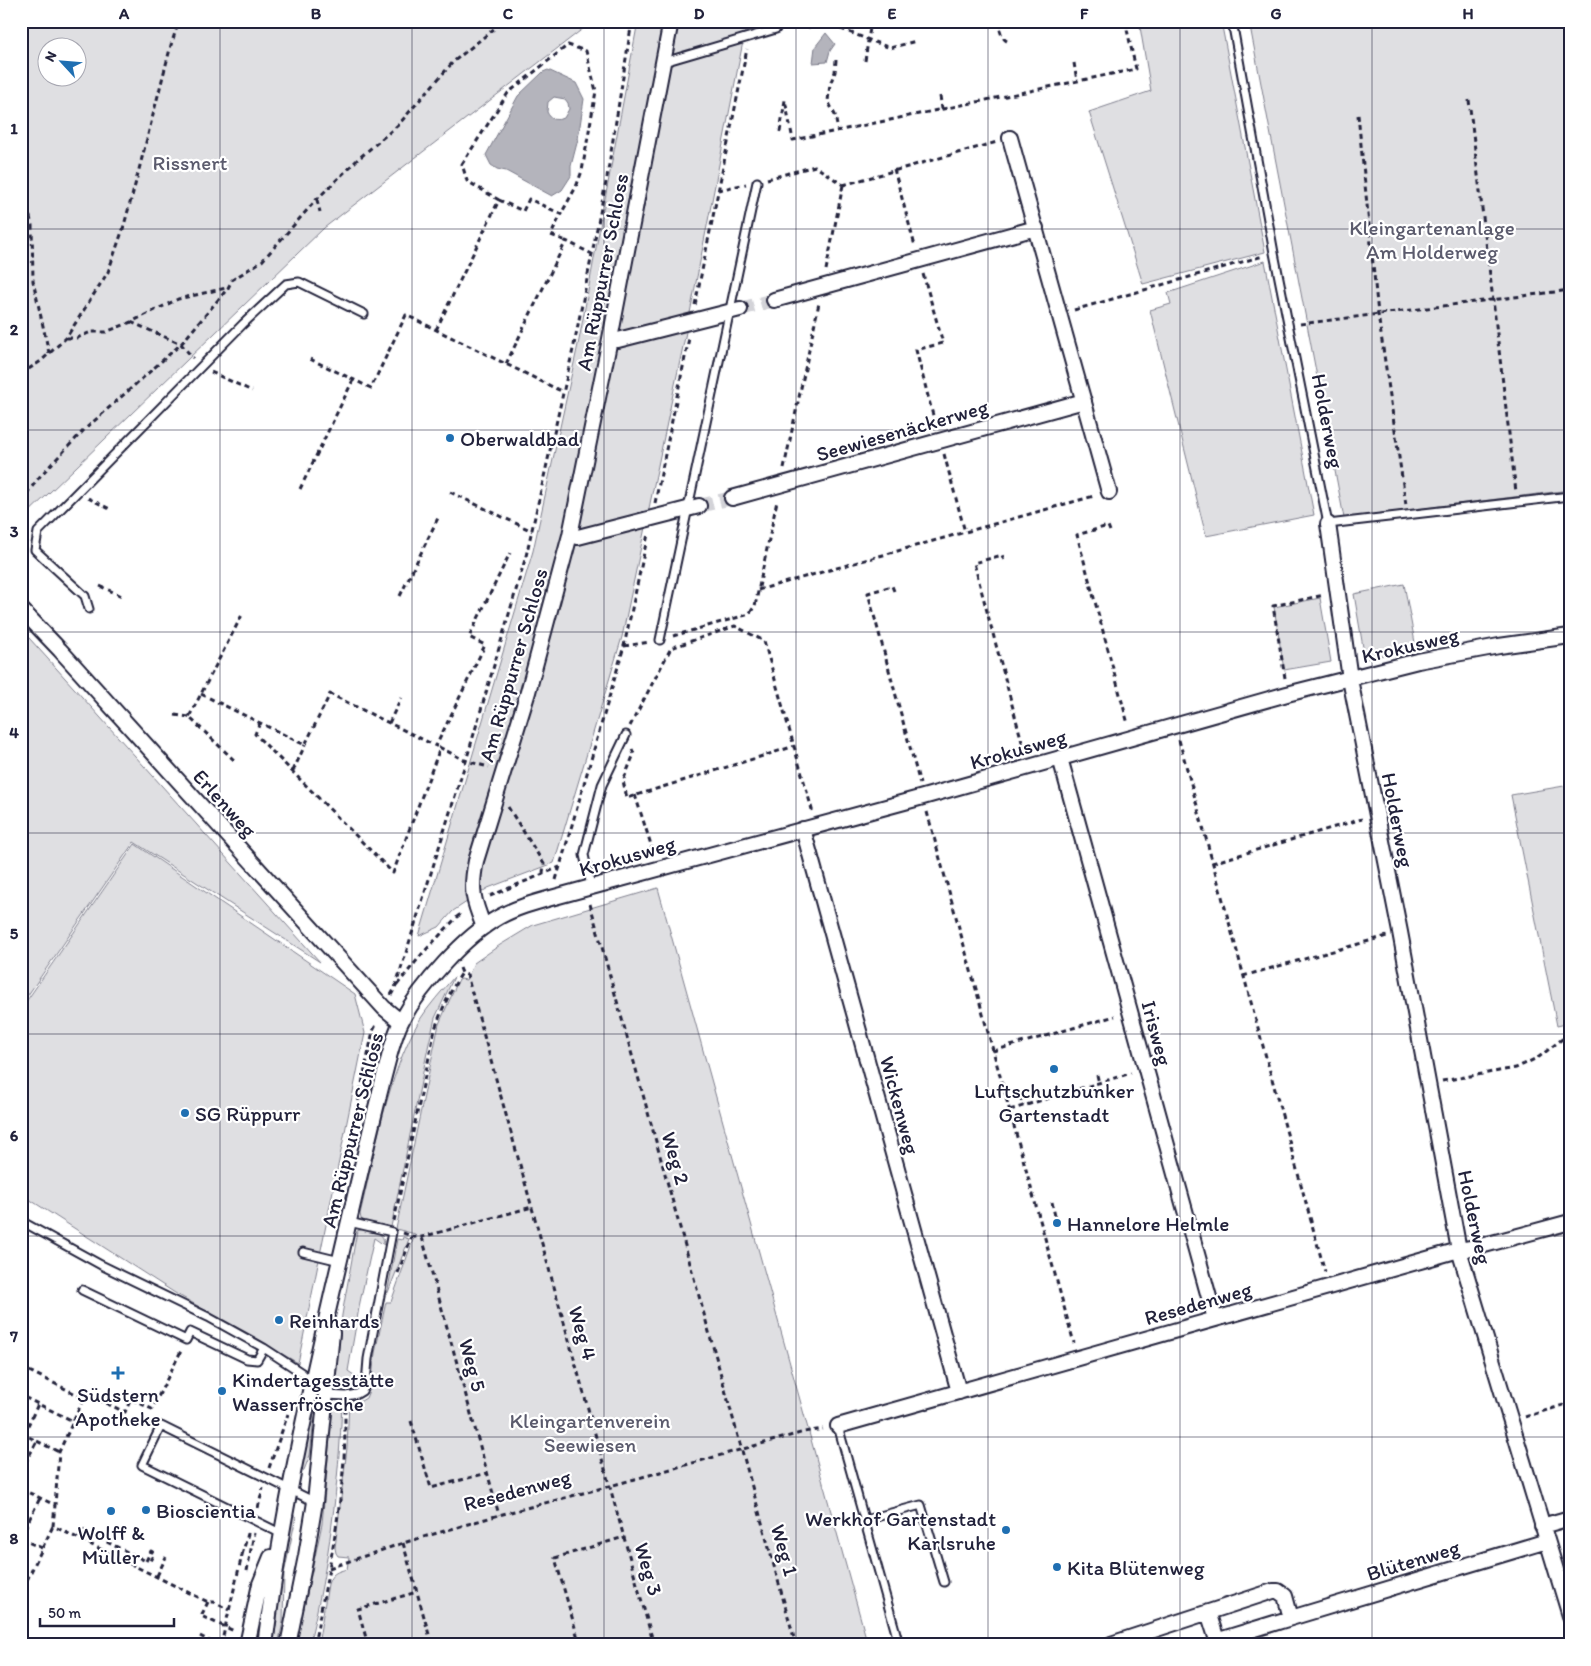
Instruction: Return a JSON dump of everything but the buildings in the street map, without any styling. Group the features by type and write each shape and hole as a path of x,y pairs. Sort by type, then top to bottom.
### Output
{"street":[{"name":"Am Rüppurrer Schloss","path":"264,1645 273,1576 290,1489 349,1222 390,1052 401,1022 432,977 484,927 473,895 473,878 530,682 570,535 671,21"},
{"path":"1010,138 1109,492"},
{"path":"774,300 1036,228"},
{"path":"610,339 618,340 734,311"},
{"name":"Seewiesenäckerweg","path":"732,498 940,439 1084,401"},
{"path":"570,535 578,537 693,508"},
{"name":"Holderweg","path":"1328,524 1350,679 1400,932 1459,1250 1570,1616"},
{"name":"Erlenweg","path":"21,609 67,657 384,1008 401,1022"},
{"name":"Krokusweg","path":"484,927 500,916 551,898 923,797 1287,694 1427,659 1498,646 1570,636"},
{"name":"Irisweg","path":"1060,758 1216,1319"},
{"name":"Wickenweg","path":"810,827 958,1392"},
{"name":"Resedenweg","path":"838,1426 1459,1250 1570,1222"},
{"name":"Am Rüppurrer Schloss","path":"288,1645 315,1502 336,1285"},
{"path":"1542,1526 1570,1518"},
{"name":"Am Rüppurrer Schloss","path":"247,1645 260,1584 282,1534"},
{"name":"Blütenweg","path":"1208,1612 1216,1637 1219,1640 1547,1541"},
{"path":"1111,1644 1278,1591 1282,1592 1285,1596 1291,1618"}],"lane":[{"name":"Holderweg","path":"1232,21 1274,253 1328,524"},
{"path":"663,62 776,29"},
{"path":"660,640 693,508 734,311 757,182"},
{"path":"89,609 85,596 34,550 38,532 243,324 286,284 299,282 364,314"},
{"path":"1328,524 1570,496"},
{"path":"588,888 584,855 602,785 626,735"},
{"path":"21,1221 101,1265 208,1317 264,1348 302,1373 326,1395 346,1396 362,1391 366,1384 368,1359 392,1232 349,1222"},
{"path":"303,1252 341,1262"},
{"path":"82,1290 186,1340 190,1332 247,1359 257,1360 264,1348"},
{"path":"282,1534 142,1465 161,1426 315,1502"},
{"path":"838,1426 899,1644 949,1645"},
{"path":"865,1520 921,1505 944,1582"}],"path":[{"path":"21,374 41,361 66,338 108,272 123,229 179,21"},
{"path":"21,501 40,475 85,429 181,344 228,288 232,280 262,261 317,199 357,160 398,125 454,62 495,28 500,21"},
{"path":"395,988 466,761 525,560 592,254 607,177 632,21"},
{"path":"836,27 838,21"},
{"path":"865,61 871,21"},
{"path":"997,21 1002,36 1010,42"},
{"path":"780,132 785,100 793,140 1136,69 1125,21"},
{"path":"791,26 836,27 890,48 916,41"},
{"path":"551,898 624,646 652,518 750,36"},
{"path":"561,214 529,199 523,211 500,200 467,181 462,164 508,93 568,45 586,51 596,91 582,171 576,187 551,235 592,254"},
{"path":"836,60 828,100 836,115 838,131"},
{"path":"1074,63 1078,81"},
{"path":"940,96 942,109"},
{"path":"1469,100 1517,497"},
{"path":"1358,115 1378,314 1406,510"},
{"path":"843,185 1010,138"},
{"path":"718,190 757,182 815,166 843,185"},
{"path":"894,170 943,343 916,350 965,532"},
{"path":"21,181 32,225 33,281 49,353"},
{"path":"624,646 660,640 749,614 755,606 843,185"},
{"path":"317,199 320,212"},
{"path":"436,330 500,200"},
{"path":"506,364 566,241"},
{"path":"1059,314 1274,253"},
{"path":"66,338 77,338 91,332 106,332 178,299 228,288"},
{"path":"1306,322 1570,290"},
{"path":"310,359 371,388 406,315 563,392"},
{"path":"131,322 181,344 201,367 252,391"},
{"path":"300,489 353,380"},
{"path":"450,492 532,530"},
{"path":"758,590 1109,492"},
{"path":"77,493 110,509"},
{"path":"400,596 438,518"},
{"path":"1110,531 1108,526 1077,535 1132,737"},
{"path":"260,723 255,734 393,872 438,747 485,645 469,637 510,553"},
{"path":"1004,560 1002,555 974,563 1029,766"},
{"path":"100,586 124,597"},
{"path":"894,591 892,586 868,593 1078,1358"},
{"path":"1287,694 1273,606 1337,592"},
{"path":"189,717 242,614"},
{"path":"794,746 627,798 623,781 634,754 626,735 671,648 734,626 764,641 794,746 810,827"},
{"path":"201,694 306,745"},
{"path":"293,771 330,694 466,761 503,771"},
{"path":"389,723 401,698"},
{"path":"174,715 189,717 234,760"},
{"path":"1175,725 1330,1287"},
{"path":"635,795 659,868"},
{"path":"495,800 505,802 544,864 544,873"},
{"path":"1212,863 1377,815"},
{"name":"Weg 2","path":"588,888 742,1449"},
{"path":"1243,976 1400,932"},
{"path":"392,1232 435,1029 450,993 462,973"},
{"name":"Weg 4","path":"467,974 610,1486"},
{"path":"993,1051 1130,1012"},
{"path":"1428,1083 1516,1068 1539,1057 1570,1033"},
{"path":"1010,1110 1146,1069"},
{"path":"1097,1075 1099,1083"},
{"path":"1020,1096 1023,1106"},
{"path":"1052,1202 1057,1226"},
{"path":"403,1233 422,1237 532,1207"},
{"name":"Weg 5","path":"422,1237 499,1515"},
{"path":"21,1587 28,1578 53,1526 59,1452 86,1394 125,1412 132,1399 152,1409 186,1340"},
{"path":"21,1367 84,1398"},
{"path":"314,1645 329,1568 344,1459 346,1396"},
{"path":"21,1407 26,1398 73,1421"},
{"path":"1510,1421 1570,1403"},
{"path":"38,1404 22,1434 59,1452"},
{"path":"411,1421 431,1488 487,1473"},
{"name":"Resedenweg","path":"329,1568 403,1543 499,1515 804,1432"},
{"path":"21,1472 36,1441"},
{"name":"Weg 1","path":"742,1449 796,1645"},
{"name":"Weg 3","path":"610,1486 654,1645"},
{"path":"21,1489 55,1505"},
{"path":"40,1498 21,1537 42,1549"},
{"path":"221,1645 247,1535 254,1520"},
{"path":"53,1526 208,1602 214,1602 229,1610"},
{"path":"78,1538 82,1530 147,1561"},
{"path":"580,1645 555,1558 624,1537"},
{"path":"403,1543 432,1645"},
{"path":"157,1576 166,1557"},
{"path":"159,1559 164,1562"},
{"path":"368,1645 358,1609 418,1592"},
{"path":"208,1602 201,1616 235,1632"},
{"path":"200,1636 217,1645"},
{"path":"1076,1640 1077,1645"}],"green space":[{"name":"Rissnert","path":"21,21 593,21 324,228 21,520"},
{"path":"638,21 747,21 690,313 622,637 554,863 488,888 453,911 439,927 419,936 533,551 579,340"},
{"path":"1139,21 1221,21 1265,252 1143,284 1089,112 1151,91"},
{"name":"Kleingartenanlage Am Holderweg","path":"1249,21 1570,21 1570,490 1344,518"},
{"path":"1265,261 1314,515 1206,536 1150,310 1171,304 1168,293"},
{"path":"1404,584 1416,648 1365,659 1354,594"},
{"path":"1320,598 1331,662 1284,670 1274,607"},
{"path":"21,629 320,962 134,842 21,1005"},
{"path":"1570,785 1570,1023 1557,1026 1511,795"},
{"name":"SG Rüppurr","path":"135,844 355,994 365,1033 298,1363 175,1293 21,1194 21,1009"},
{"name":"Kleingartenverein Seewiesen","path":"658,888 868,1645 318,1645 328,1584 331,1577 347,1569 349,1557 338,1556 335,1548 347,1448 349,1402 361,1401 366,1398 371,1386 375,1353 386,1302 391,1302 414,1239 415,1234 396,1229 439,1024 458,981 461,979 466,980 474,963 533,925"},
{"path":"454,977 435,1018 391,1227 364,1221 361,1219 360,1214 383,1115 398,1066 419,1021"},
{"path":"364,1229 381,1235 384,1245 374,1238 348,1371 361,1380 357,1390 338,1392 335,1388 342,1315 357,1231"},
{"path":"403,1237 409,1239 387,1295 397,1239 402,1240"},
{"path":"342,1402 336,1494 322,1585 309,1645 296,1645 322,1524 333,1404"},
{"path":"311,1416 314,1419 310,1455 302,1471 300,1470"},
{"path":"292,1514 296,1517 284,1574 283,1622 278,1645 273,1645 277,1620 277,1580"}],"shaded area":[{"path":"826,33 835,44 830,51 827,62 813,63 815,47"},
{"path":"548,70 576,83 584,99 578,139 571,166 571,176 562,190 552,196 506,171 497,169 491,165 486,155 518,96 543,72","holes":["554,97 565,99 569,109 564,118 556,120 552,118 547,112 548,102"]}],"tunnel":[{"path":"740,309 774,300"},
{"path":"699,506 732,498"}],"place":[{"name":"Oberwaldbad","path":"450,438"},
{"name":"Luftschutzbunker Gartenstadt","path":"1054,1069"},
{"name":"SG Rüppurr","path":"185,1113"},
{"name":"Hannelore Helmle","path":"1057,1223"},
{"name":"Reinhards","path":"279,1320"},
{"name":"Südstern Apotheke","path":"118,1373"},
{"name":"Kindertagesstätte Wasserfrösche","path":"222,1391"},
{"name":"Bioscientia","path":"146,1510"},
{"name":"Wolff & Müller","path":"111,1511"},
{"name":"Werkhof Gartenstadt Karlsruhe","path":"1006,1530"},
{"name":"Kita Blütenweg","path":"1057,1567"}]}
